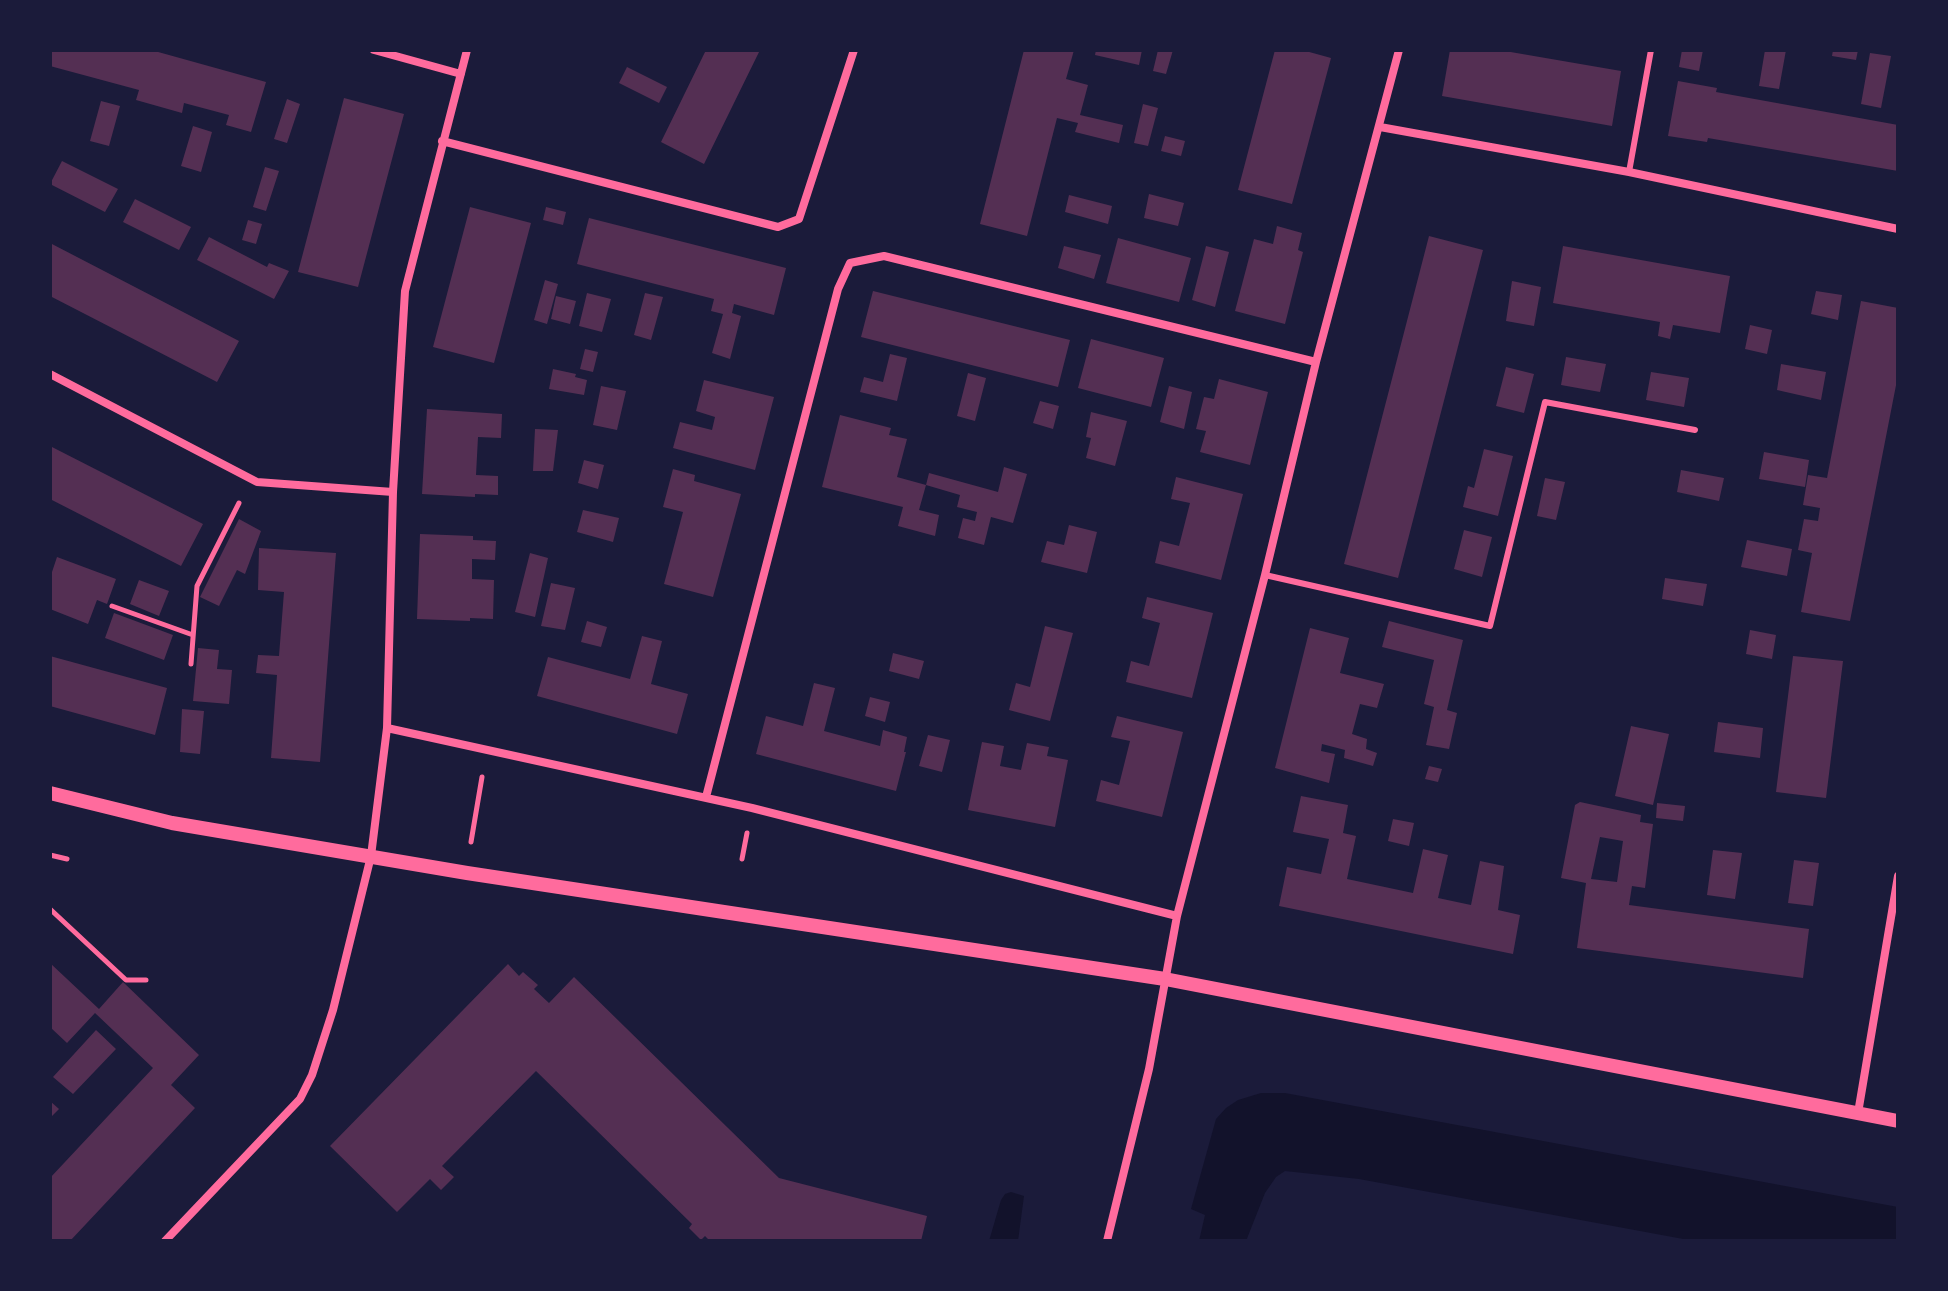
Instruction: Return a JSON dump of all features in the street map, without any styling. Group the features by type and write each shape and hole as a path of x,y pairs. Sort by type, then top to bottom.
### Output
{"street":[{"path":"374,50 461,74"},
{"path":"165,1241 300,1099 312,1075 333,1010 371,856 387,728 393,492 405,291 467,50"},
{"path":"442,141 778,227 799,219 854,50"},
{"path":"1107,1241 1149,1069 1177,916 1316,362 1399,50"},
{"path":"1380,127 1629,172 1898,229"},
{"path":"706,797 838,289 850,263 884,256 1316,362"},
{"path":"50,374 257,482 393,492"},
{"path":"387,728 706,797 1177,916"},
{"path":"50,793 172,823 467,873 1165,979 1898,1121"},
{"path":"1858,1113 1898,876"}],"lane":[{"path":"1629,172 1651,50"},
{"path":"1265,575 1490,626 1545,402 1695,430"}],"path":[{"path":"191,664 197,586 251,479"},
{"path":"112,606 193,635"},
{"path":"467,873 487,749"},
{"path":"50,855 67,859"},
{"path":"50,909 126,980 146,980"}],"shaded area":[{"path":"1261,1093 1285,1093 1898,1207 1898,1241 1694,1241 1359,1179 1285,1171 1276,1177 1265,1193 1246,1241 1199,1241 1205,1215 1191,1209 1216,1119 1238,1100"},
{"path":"1011,1192 1024,1196 1018,1241 989,1241 1001,1200"}],"building":[{"path":"50,50 151,50 266,82 251,132 226,125 229,115 184,103 182,113 136,100 139,90 50,66"},
{"path":"706,50 760,50 704,164 661,142"},
{"path":"1024,50 1074,50 1066,79 1088,85 1080,115 1123,125 1119,143 1075,132 1078,123 1057,118 1027,236 980,224"},
{"path":"1096,50 1142,50 1139,65 1095,55"},
{"path":"1158,50 1173,50 1166,74 1153,71"},
{"path":"1275,50 1302,50 1331,58 1292,204 1238,190"},
{"path":"1450,50 1499,50 1621,71 1612,126 1442,96"},
{"path":"1682,50 1703,50 1699,71 1679,67"},
{"path":"1765,50 1786,50 1779,89 1759,86"},
{"path":"1833,50 1858,50 1856,60 1832,56"},
{"path":"1870,53 1891,56 1881,108 1861,104"},
{"path":"627,67 667,87 659,103 619,83"},
{"path":"1678,81 1717,88 1716,92 1898,125 1898,171 1708,138 1707,142 1668,136"},
{"path":"344,98 404,114 358,287 298,272"},
{"path":"287,99 300,104 287,143 274,139"},
{"path":"101,101 120,106 109,146 90,141"},
{"path":"1143,104 1158,108 1148,146 1134,143"},
{"path":"193,126 212,132 201,172 181,166"},
{"path":"1165,136 1185,141 1181,156 1161,151"},
{"path":"62,161 118,189 105,212 50,184"},
{"path":"265,167 279,171 266,211 253,207"},
{"path":"1149,194 1184,203 1178,226 1144,218"},
{"path":"1069,195 1112,206 1108,224 1065,212"},
{"path":"135,199 191,227 179,250 123,222"},
{"path":"470,207 531,223 494,363 433,347"},
{"path":"546,207 566,212 563,225 543,220"},
{"path":"589,218 786,268 774,315 734,304 732,313 741,316 730,359 712,353 723,314 711,311 714,299 577,264"},
{"path":"248,220 262,224 256,244 242,240"},
{"path":"1277,226 1302,233 1298,250 1303,252 1285,324 1235,311 1254,239 1273,244"},
{"path":"1429,236 1483,250 1398,578 1344,564"},
{"path":"209,237 267,267 269,263 289,271 274,299 197,260"},
{"path":"1118,238 1191,258 1179,302 1106,283"},
{"path":"50,243 239,341 217,382 50,296"},
{"path":"1064,246 1101,255 1094,279 1058,268"},
{"path":"1206,246 1229,252 1215,307 1192,300"},
{"path":"1563,246 1730,276 1720,333 1673,325 1670,339 1658,336 1660,322 1553,303"},
{"path":"545,280 558,284 547,324 534,320"},
{"path":"1512,281 1541,287 1534,326 1506,321"},
{"path":"873,291 1070,340 1058,387 861,337"},
{"path":"1816,291 1842,295 1838,320 1811,314"},
{"path":"587,293 611,299 602,332 579,326"},
{"path":"645,293 663,297 651,340 634,335"},
{"path":"556,296 576,301 570,324 551,319"},
{"path":"1861,301 1898,308 1898,375 1850,621 1801,612 1812,553 1798,550 1804,519 1818,521 1820,508 1803,505 1808,475 1827,478"},
{"path":"1750,325 1772,330 1767,354 1745,349"},
{"path":"1091,339 1164,358 1151,407 1078,388"},
{"path":"585,349 598,352 593,372 580,369"},
{"path":"890,354 907,358 897,401 860,392 864,377 883,382"},
{"path":"1566,357 1606,364 1600,392 1561,385"},
{"path":"1781,364 1826,372 1821,400 1777,390"},
{"path":"1506,367 1534,374 1524,413 1496,406"},
{"path":"553,369 587,380 584,395 549,389"},
{"path":"1651,372 1689,378 1684,407 1646,400"},
{"path":"968,373 986,378 975,421 957,416"},
{"path":"1219,379 1268,392 1250,465 1200,452 1206,431 1196,429 1204,397 1214,399"},
{"path":"704,380 774,397 755,470 673,448 680,422 712,430 715,417 696,411"},
{"path":"601,386 626,391 617,430 593,425"},
{"path":"1169,386 1192,392 1184,429 1160,422"},
{"path":"1040,401 1059,406 1053,429 1033,423"},
{"path":"427,409 502,414 501,438 478,437 476,475 498,476 498,495 422,494"},
{"path":"1091,412 1127,421 1115,466 1086,458 1091,438 1086,437"},
{"path":"840,415 891,428 889,435 907,439 897,477 926,485 919,510 939,515 935,536 898,526 903,507 822,487"},
{"path":"535,429 558,430 553,471 533,471"},
{"path":"50,446 203,524 181,566 50,499"},
{"path":"1484,449 1513,456 1498,516 1463,507 1468,486 1474,488"},
{"path":"1764,452 1809,460 1805,487 1759,479"},
{"path":"584,460 604,465 598,489 578,483"},
{"path":"1004,467 1027,474 1013,523 991,517 984,545 958,538 963,518 975,521 977,512 957,507 960,495 926,485 929,473 998,492"},
{"path":"673,469 695,475 694,481 741,494 713,597 664,584 683,512 663,507"},
{"path":"1681,470 1724,478 1719,501 1677,492"},
{"path":"1176,477 1243,494 1221,580 1155,563 1160,541 1179,546 1190,503 1171,499"},
{"path":"1545,478 1565,482 1556,520 1537,516"},
{"path":"583,510 619,518 613,542 577,532"},
{"path":"239,519 261,531 245,574 237,570 219,606 200,597"},
{"path":"1069,525 1097,532 1087,573 1041,562 1047,541 1064,545"},
{"path":"1464,530 1492,537 1482,577 1454,569"},
{"path":"420,534 473,536 473,540 496,541 495,560 472,559 472,579 494,580 493,619 417,619"},
{"path":"1747,540 1792,549 1787,576 1741,567"},
{"path":"259,548 336,553 320,762 271,758 277,675 256,673 258,655 279,656 284,592 258,590"},
{"path":"530,553 548,558 535,617 515,612"},
{"path":"57,557 116,579 107,604 97,600 88,624 50,609 50,578"},
{"path":"1665,578 1707,584 1703,606 1662,599"},
{"path":"139,580 169,591 159,616 130,604"},
{"path":"551,583 575,588 565,630 541,626"},
{"path":"1147,597 1213,613 1192,698 1126,682 1131,661 1149,666 1160,623 1142,618"},
{"path":"114,613 173,635 164,660 105,638"},
{"path":"587,621 607,627 601,647 581,642"},
{"path":"1389,621 1463,640 1447,710 1457,713 1449,749 1426,745 1434,707 1424,704 1434,660 1382,647"},
{"path":"1045,626 1073,633 1050,721 1009,710 1016,683 1030,687"},
{"path":"1310,628 1349,638 1340,673 1384,684 1377,708 1360,704 1352,734 1367,739 1366,749 1377,753 1373,766 1344,758 1345,750 1322,744 1321,751 1335,754 1329,783 1275,768"},
{"path":"1750,630 1776,635 1772,659 1746,654"},
{"path":"642,636 662,641 651,684 688,694 677,734 537,696 548,657 630,679"},
{"path":"198,648 219,650 217,669 232,670 229,704 193,701"},
{"path":"893,653 924,661 919,679 889,671"},
{"path":"50,656 167,688 155,735 50,706"},
{"path":"1793,656 1843,661 1826,798 1776,792"},
{"path":"814,683 835,688 824,731 880,746 883,730 907,737 896,791 756,754 766,716 803,726"},
{"path":"870,697 890,702 885,722 865,716"},
{"path":"182,709 204,711 200,754 180,752"},
{"path":"1117,716 1183,732 1162,817 1096,801 1101,780 1119,785 1130,741 1111,737"},
{"path":"1718,722 1763,728 1760,758 1714,752"},
{"path":"1631,726 1669,734 1653,805 1615,796"},
{"path":"928,735 950,740 942,772 919,766"},
{"path":"982,742 1004,746 1000,766 1021,770 1027,743 1049,747 1047,756 1068,760 1055,827 968,810"},
{"path":"1429,766 1442,769 1438,782 1425,779"},
{"path":"1301,796 1348,805 1343,833 1356,836 1347,879 1413,893 1423,849 1448,855 1438,898 1471,905 1480,861 1504,866 1498,910 1520,915 1513,954 1279,906 1287,867 1321,874 1329,839 1293,832"},
{"path":"1580,802 1641,815 1640,822 1653,824 1645,888 1632,886 1629,905 1809,929 1803,978 1577,948 1586,883 1561,878 1575,805","holes":["1600,837 1623,841 1617,882 1591,879"]},
{"path":"1657,803 1685,806 1683,821 1656,818"},
{"path":"1393,819 1414,823 1409,846 1388,841"},
{"path":"1713,850 1742,853 1735,899 1707,895"},
{"path":"1794,860 1819,863 1813,906 1788,903"},
{"path":"50,963 99,1009 123,982 199,1055 171,1085 195,1108 70,1241 50,1241 50,1178 153,1068 95,1013 67,1043 50,1027"},
{"path":"508,964 519,976 523,972 538,985 534,989 549,1003 574,977 779,1178 927,1216 921,1241 710,1241 705,1236 701,1240 689,1228 692,1224 536,1071 442,1166 454,1177 441,1190 430,1179 397,1212 330,1146"},
{"path":"96,1030 116,1049 73,1094 53,1077"},
{"path":"50,1101 59,1109 50,1118"}]}
